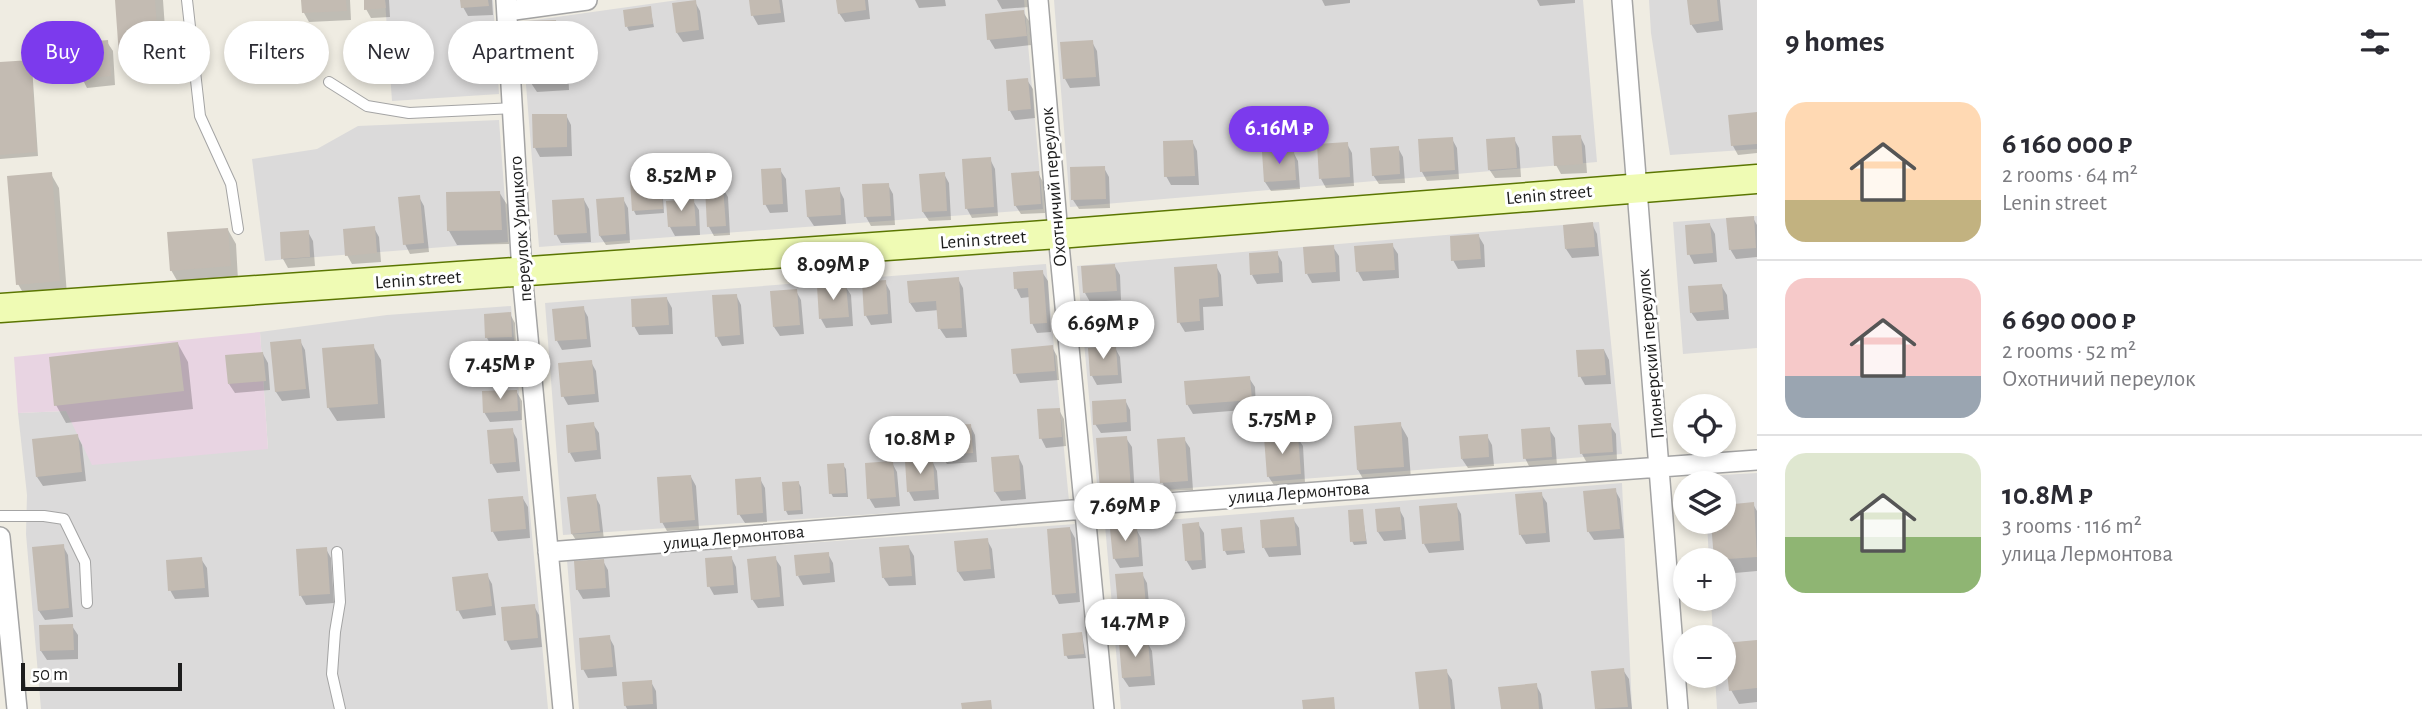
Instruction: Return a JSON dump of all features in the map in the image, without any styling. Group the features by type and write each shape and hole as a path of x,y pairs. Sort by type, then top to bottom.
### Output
{"main road":[{"name":"Lenin street","path":"0,308 1058,234 1757,179"}],"street":[{"path":"507,6 587,0"},
{"name":"Охотничий переулок","path":"1038,0 1104,709"},
{"name":"Пионерский переулок","path":"1622,0 1678,709"},
{"name":"переулок Урицкого","path":"507,6 522,273 564,709"},
{"name":"улица Лермонтова","path":"548,552 1085,509 1757,460"},
{"path":"0,537 17,709"}],"lane":[{"path":"187,0 200,116 230,184 238,229"},
{"path":"329,82 368,106 409,113 513,108"},
{"path":"0,516 64,519 85,562 87,603"},
{"path":"337,552 340,602 332,674 340,709"}],"shaded area":[{"path":"385,0 493,0 494,21 448,21 448,84 498,84 499,94 392,101 391,84 434,84 434,21 386,21"},
{"path":"678,0 1024,0 1043,209 539,247 526,84 598,84 598,21 528,21"},
{"path":"1054,0 1583,0 1597,162 1070,207"},
{"path":"1649,0 1757,0 1757,149 1670,155 1651,33"},
{"path":"499,120 508,242 265,261 252,159 317,149 358,126"},
{"path":"1757,216 1757,348 1683,354 1673,222"},
{"path":"1599,222 1622,454 1098,495 1077,266"},
{"path":"1046,264 1069,501 563,535 545,303"},
{"path":"511,306 548,709 41,709 26,534 27,495 18,413 66,411 268,449 260,332 387,315"},
{"path":"260,332 268,449 92,465 66,411 18,413 14,357"},
{"path":"1757,473 1757,709 1717,709 1716,688 1736,688 1736,625 1712,625 1712,611 1736,611 1736,548 1708,548 1708,534 1736,534 1736,474"},
{"path":"1622,483 1632,709 1121,709 1105,525"},
{"path":"1076,524 1093,709 579,709 567,560"}],"building":[{"path":"115,0 155,0 157,21 118,21 118,42"},
{"path":"301,0 346,0 347,11 302,13"},
{"path":"364,0 385,0 386,8 364,10"},
{"path":"460,0 488,0 489,6 461,8"},
{"path":"696,0 699,30 676,33 672,3"},
{"path":"749,0 779,0 781,13 751,16"},
{"path":"836,0 865,0 866,10 838,14"},
{"path":"1687,0 1717,0 1719,21 1690,25"},
{"path":"651,6 653,24 625,27 623,10"},
{"path":"1024,10 1027,36 987,40 985,14"},
{"path":"104,40 108,40 111,76 104,77"},
{"path":"1093,40 1096,77 1063,79 1060,42"},
{"path":"21,61 21,84 33,84 37,152 0,155 0,62"},
{"path":"1028,78 1031,109 1008,111 1006,80"},
{"path":"1757,112 1757,144 1731,146 1728,115"},
{"path":"532,114 567,114 567,147 533,148"},
{"path":"1581,135 1583,164 1554,166 1552,136"},
{"path":"1453,137 1455,170 1420,172 1418,139"},
{"path":"1515,137 1517,168 1488,170 1486,139"},
{"path":"1193,140 1195,176 1164,177 1163,141"},
{"path":"1348,142 1350,177 1319,179 1317,144"},
{"path":"1399,146 1400,174 1372,176 1370,148"},
{"path":"1294,150 1296,180 1264,182 1262,152"},
{"path":"991,157 994,207 965,209 962,159"},
{"path":"1105,166 1106,199 1071,200 1070,167"},
{"path":"781,168 783,204 763,205 761,169"},
{"path":"1039,171 1041,204 1014,206 1011,173"},
{"path":"52,172 60,281 16,285 7,176"},
{"path":"945,172 947,211 922,212 919,174"},
{"path":"661,178 663,209 632,211 630,180"},
{"path":"889,183 891,216 864,217 862,184"},
{"path":"723,186 726,226 707,227 705,187"},
{"path":"840,187 841,215 807,217 805,190"},
{"path":"500,191 502,230 447,231 446,192"},
{"path":"420,195 424,243 403,245 398,197"},
{"path":"624,197 626,234 599,236 596,199"},
{"path":"584,198 587,233 554,235 552,200"},
{"path":"694,199 696,226 668,227 666,201"},
{"path":"1754,216 1756,248 1729,250 1726,218"},
{"path":"1593,222 1595,247 1565,249 1563,225"},
{"path":"1710,223 1713,253 1687,255 1685,225"},
{"path":"375,226 377,253 345,256 343,229"},
{"path":"228,228 231,266 170,271 167,232"},
{"path":"309,230 310,257 281,259 280,232"},
{"path":"1479,234 1481,259 1451,261 1450,236"},
{"path":"1393,243 1395,270 1356,272 1354,246"},
{"path":"1334,245 1336,272 1305,274 1303,247"},
{"path":"1278,251 1279,273 1250,275 1249,253"},
{"path":"1115,264 1117,291 1083,293 1081,266"},
{"path":"1217,264 1219,297 1199,299 1200,321 1177,323 1174,267"},
{"path":"1043,270 1047,323 1030,324 1028,288 1014,289 1013,272"},
{"path":"959,277 962,328 938,329 936,301 909,303 907,281"},
{"path":"886,280 888,314 864,316 862,282"},
{"path":"846,284 849,317 819,319 817,286"},
{"path":"1722,284 1724,310 1690,313 1688,286"},
{"path":"797,289 800,325 773,327 770,291"},
{"path":"737,294 740,335 715,337 712,295"},
{"path":"667,297 669,325 632,327 631,299"},
{"path":"584,306 587,339 555,341 552,309"},
{"path":"1113,307 1115,333 1089,335 1087,309"},
{"path":"511,312 512,337 485,338 484,314"},
{"path":"301,339 306,389 275,392 270,342"},
{"path":"178,342 184,391 54,406 49,357"},
{"path":"374,344 378,404 327,408 322,348"},
{"path":"1053,345 1055,371 1013,374 1011,349"},
{"path":"1116,346 1118,375 1090,376 1088,348"},
{"path":"1604,349 1606,375 1578,377 1576,350"},
{"path":"263,352 266,381 228,384 225,355"},
{"path":"592,360 595,394 561,397 558,363"},
{"path":"1250,376 1252,400 1186,405 1184,381"},
{"path":"517,390 518,411 483,413 482,391"},
{"path":"1126,399 1127,422 1093,425 1092,401"},
{"path":"1060,408 1062,437 1039,439 1037,409"},
{"path":"594,422 597,450 568,453 566,425"},
{"path":"1401,422 1404,467 1357,470 1354,426"},
{"path":"1611,423 1613,452 1580,454 1578,425"},
{"path":"971,424 973,453 939,455 937,426"},
{"path":"1550,427 1552,457 1523,459 1521,429"},
{"path":"513,428 516,462 490,464 487,430"},
{"path":"78,434 82,472 36,477 32,439"},
{"path":"1488,434 1489,457 1461,459 1459,436"},
{"path":"1298,435 1301,474 1267,477 1264,437"},
{"path":"1127,436 1131,488 1100,490 1096,438"},
{"path":"1185,437 1188,481 1160,483 1157,439"},
{"path":"1019,455 1021,490 994,492 991,457"},
{"path":"933,460 935,490 907,492 905,461"},
{"path":"893,461 896,497 867,499 865,463"},
{"path":"844,463 846,493 829,494 827,464"},
{"path":"691,475 695,520 660,523 657,477"},
{"path":"761,477 763,513 737,515 735,479"},
{"path":"799,481 801,510 784,511 782,482"},
{"path":"1616,488 1620,529 1587,532 1583,491"},
{"path":"1542,492 1546,533 1519,535 1515,494"},
{"path":"596,494 600,531 571,534 567,497"},
{"path":"523,496 526,529 491,532 488,499"},
{"path":"1754,502 1757,557 1736,558 1736,548 1713,548 1712,534 1736,534 1736,504"},
{"path":"1457,503 1460,541 1422,544 1419,506"},
{"path":"1400,507 1402,530 1377,532 1375,509"},
{"path":"1363,509 1366,541 1350,542 1348,510"},
{"path":"1294,517 1297,546 1262,548 1260,520"},
{"path":"1199,522 1202,560 1185,561 1182,524"},
{"path":"1070,527 1076,593 1052,595 1047,529"},
{"path":"1137,527 1139,557 1113,559 1110,529"},
{"path":"1242,527 1244,550 1223,551 1221,529"},
{"path":"988,538 991,569 957,572 954,541"},
{"path":"64,544 69,608 38,611 32,547"},
{"path":"909,545 912,576 882,578 879,547"},
{"path":"327,547 330,594 299,596 296,549"},
{"path":"829,552 830,573 796,576 794,555"},
{"path":"732,556 734,585 707,587 705,558"},
{"path":"776,556 780,597 751,600 747,559"},
{"path":"202,557 205,588 168,591 166,560"},
{"path":"604,559 606,588 576,590 574,561"},
{"path":"1143,572 1146,605 1118,607 1115,574"},
{"path":"488,573 492,606 456,611 452,577"},
{"path":"535,604 538,638 504,641 501,607"},
{"path":"73,624 74,650 40,651 39,625"},
{"path":"1082,632 1084,654 1064,656 1062,634"},
{"path":"610,635 613,667 581,670 579,638"},
{"path":"1148,640 1151,676 1122,678 1119,643"},
{"path":"1757,640 1757,688 1729,691 1729,688 1736,688 1736,642"},
{"path":"1624,668 1628,707 1595,709 1591,671"},
{"path":"1447,669 1451,709 1419,709 1415,672"},
{"path":"652,680 653,704 624,706 622,682"},
{"path":"1537,683 1539,709 1501,709 1498,687"},
{"path":"1334,697 1335,709 1303,709 1302,700"},
{"path":"991,700 992,709 962,709 961,703"}]}
